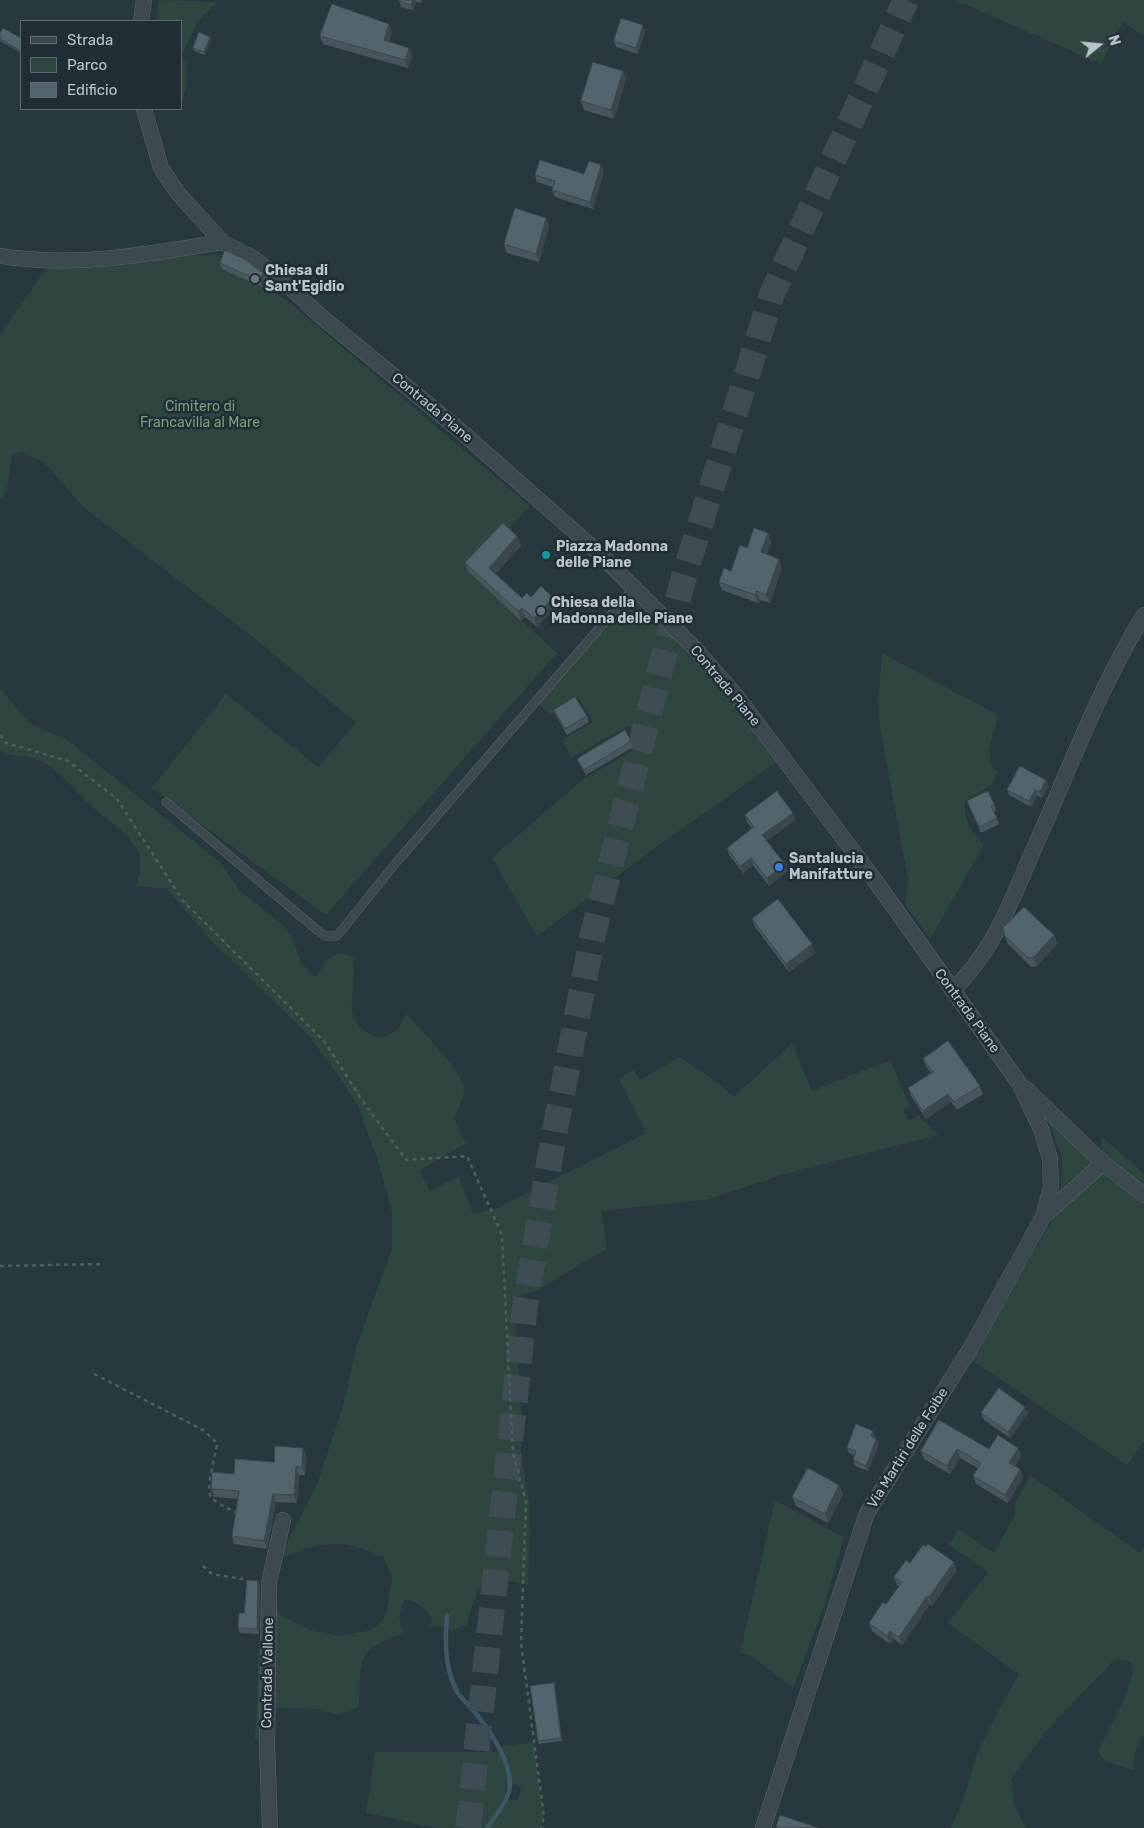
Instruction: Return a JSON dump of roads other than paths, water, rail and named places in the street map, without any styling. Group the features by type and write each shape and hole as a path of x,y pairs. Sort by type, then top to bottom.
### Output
{"street":[{"path":"141,20 144,0"},
{"name":"Contrada Piane","path":"144,110 161,168 177,192 222,242 254,258 287,284 318,314 534,494 612,564 698,652 738,698 874,879 1019,1083"},
{"path":"0,256 28,260 92,260 222,242"},
{"path":"952,990 975,967 1002,920 1095,709 1115,667 1144,615"},
{"path":"1019,1083 1103,1163 1144,1194"},
{"name":"Via Martiri delle Foibe","path":"763,1828 867,1513 970,1349 1043,1217 1051,1187 1050,1159 1041,1128 1019,1083"},
{"path":"1043,1217 1103,1163"},
{"name":"Contrada Vallone","path":"270,1828 267,1746 270,1583 283,1520"}],"lane":[{"path":"166,802 317,930 325,936 336,936 394,864 634,588"}],"waterway":[{"path":"447,1615 446,1655 453,1684 497,1744 509,1774 508,1796 487,1828"}],"tunnel":[{"path":"468,1828 525,1306 553,1140 593,934 684,576 772,294 906,0"}],"place":[{"name":"Chiesa di Sant'Egidio","path":"255,279"},
{"name":"Piazza Madonna delle Piane","path":"546,555"},
{"name":"Chiesa della Madonna delle Piane","path":"541,611"},
{"name":"Santalucia Manifatture","path":"779,867"}],"park label":[{"name":"Cimitero di Francavilla al Mare","path":"200,416"}]}
